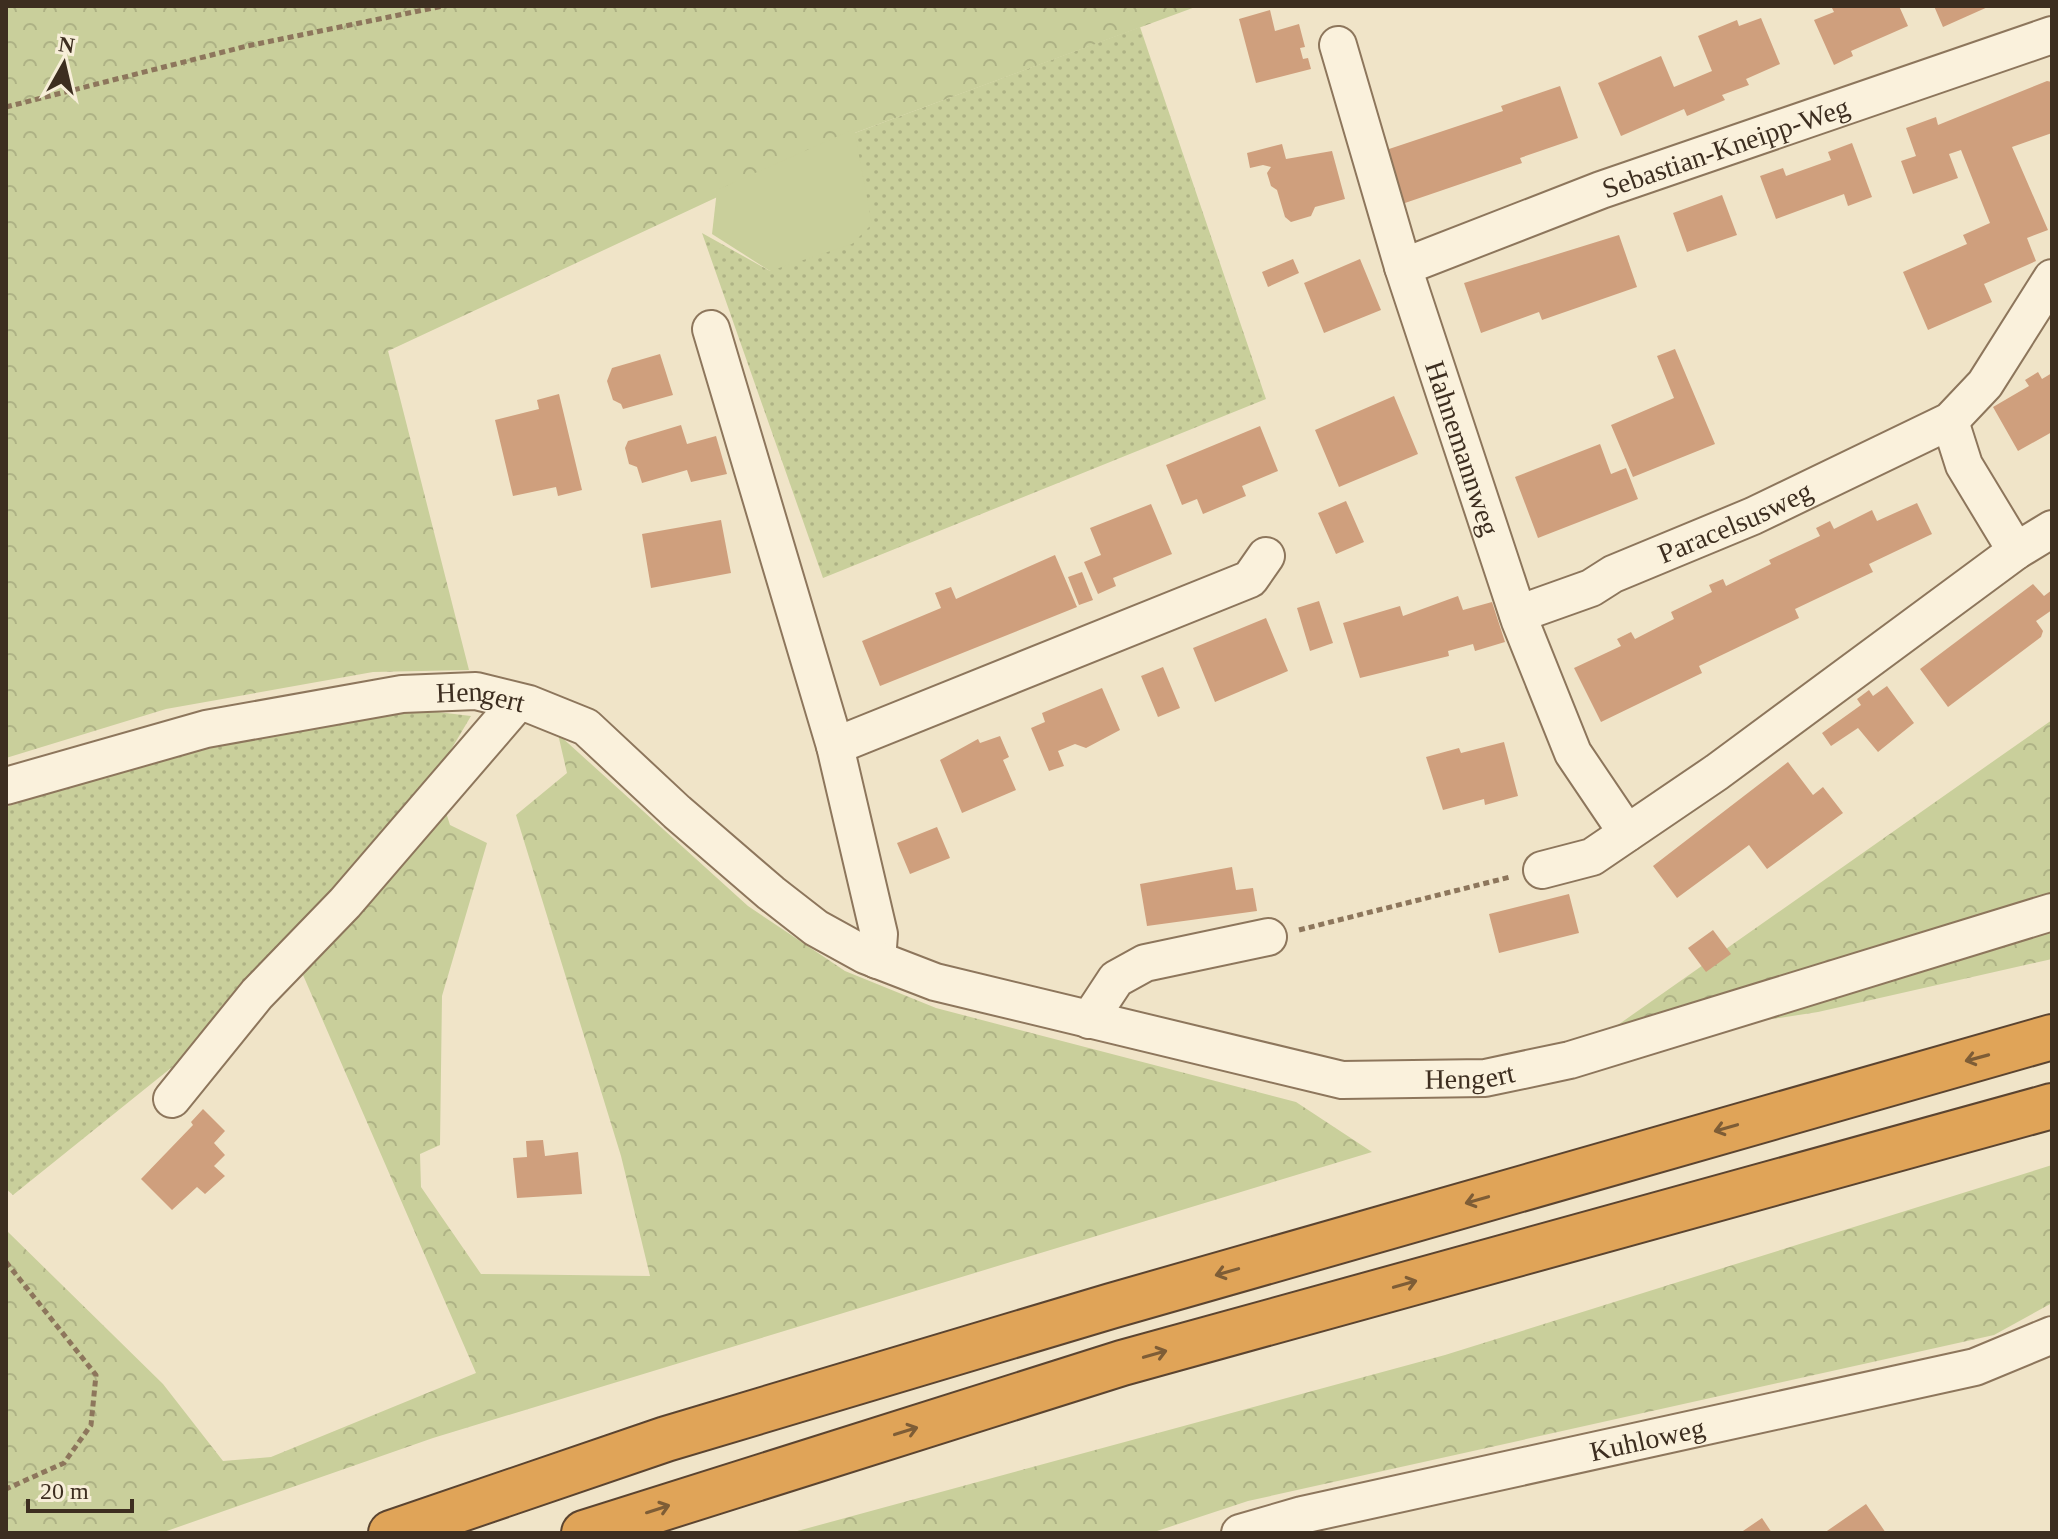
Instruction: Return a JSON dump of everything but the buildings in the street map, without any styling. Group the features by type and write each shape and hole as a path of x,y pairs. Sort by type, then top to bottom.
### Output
{"highway":[{"path":"391,1533 666,1439 1111,1306 2052,1037"},
{"path":"584,1533 1122,1363 2052,1106"}],"street":[{"name":"Sebastian-Kneipp-Weg","path":"1403,267 1616,185 2052,35"},
{"name":"Hahnemannweg","path":"1338,45 1403,267 1518,614 1573,753 1627,833"},
{"name":"Paracelsusweg","path":"1518,614 1591,588 1613,574 1753,516 1950,421 1985,384 2052,278"},
{"path":"711,329 835,746 879,934 877,960"},
{"path":"1950,421 1964,465 2016,551"},
{"path":"1542,870 1592,857 2016,551 2052,529"},
{"path":"835,746 1250,579 1266,556"},
{"name":"Hengert","path":"6,786 206,729 402,694 476,691 518,702 586,727 677,812 771,893 816,928 877,960 935,982 1342,1080 1485,1078 1585,1055 2052,912"},
{"path":"172,1099 257,994 345,903 518,702"},
{"path":"1089,1020 1116,979 1145,963 1268,937"},
{"name":"Kuhloweg","path":"1240,1533 1302,1515 1975,1367 2052,1335"}],"path":[{"path":"6,107 247,46 443,6"},
{"path":"1268,937 1542,870"},
{"path":"6,1262 96,1375 91,1425 64,1463 6,1489"}],"green space":[{"path":"6,6 1198,6 852,134 388,351 469,670 373,672 166,709 6,758"},
{"path":"1140,27 1266,399 823,578 702,233 770,271 852,134"},
{"path":"854,129 872,224 852,244 770,271 712,234 717,190"},
{"path":"412,709 471,716 449,753 381,843 176,1064 13,1195 6,1189 6,807 153,759 295,724"},
{"path":"2052,720 2052,959 1818,1012 1585,1048"},
{"path":"558,734 748,906 845,971 936,1008 1296,1102 1372,1152 433,1438 161,1533 6,1533 6,1230 163,1384 223,1461 271,1457 476,1373 303,975 443,803 450,825 487,843 442,996 440,1145 420,1154 421,1187 481,1274 650,1276 621,1156 516,815 567,773"},
{"path":"2052,1165 2052,1303 1994,1335 1248,1501 1151,1533 790,1533 1445,1355"}]}
